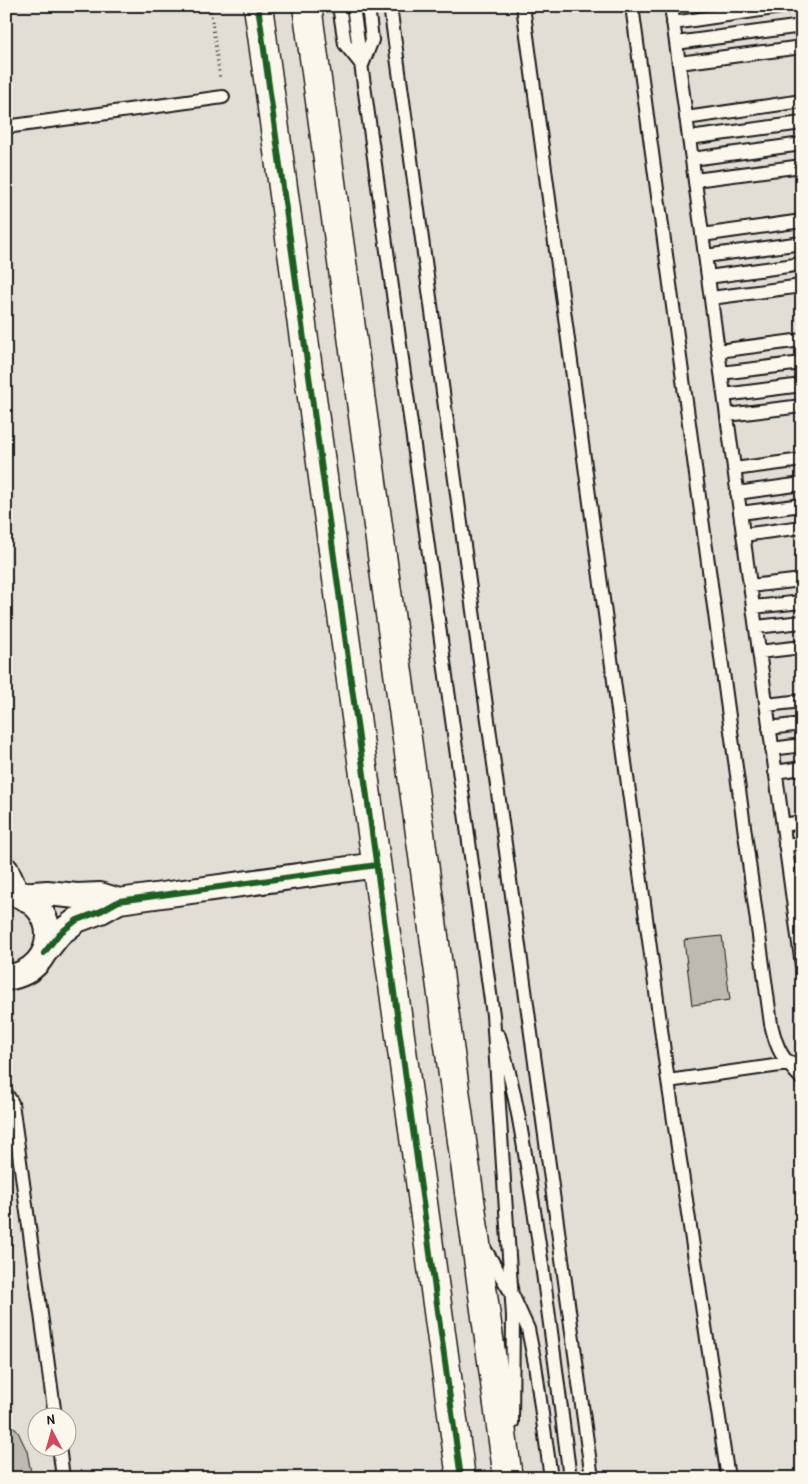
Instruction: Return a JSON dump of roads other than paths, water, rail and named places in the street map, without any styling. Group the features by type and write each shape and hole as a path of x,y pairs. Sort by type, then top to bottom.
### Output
{"street":[{"path":"258,6 461,1478"},
{"path":"307,6 510,1478"},
{"path":"6,978 28,971 38,963 59,934 77,920 119,901 377,866"},
{"path":"6,870 15,894 28,899 38,907 44,917 48,929 48,941 44,953"},
{"path":"15,894 100,895 119,901"}],"lane":[{"path":"340,6 345,44 362,65"},
{"path":"353,6 493,1015 513,1316 510,1478"},
{"path":"362,65 372,40 368,6"},
{"path":"390,6 592,1478"},
{"path":"523,6 668,1081 728,1478"},
{"path":"632,6 772,1024 776,1043 788,1064 802,1078"},
{"path":"671,6 788,867 797,890 802,963"},
{"path":"673,23 788,6"},
{"path":"676,43 802,26"},
{"path":"679,63 802,47"},
{"path":"6,127 223,97"},
{"path":"686,118 802,101"},
{"path":"689,138 802,123"},
{"path":"692,159 802,144"},
{"path":"695,180 802,166"},
{"path":"702,235 802,221"},
{"path":"705,256 802,243"},
{"path":"708,277 802,264"},
{"path":"711,298 802,286"},
{"path":"718,351 802,340"},
{"path":"721,373 802,362"},
{"path":"724,395 802,384"},
{"path":"727,415 802,406"},
{"path":"734,469 802,460"},
{"path":"737,492 802,484"},
{"path":"740,513 802,505"},
{"path":"743,535 802,527"},
{"path":"750,586 802,580"},
{"path":"753,607 802,602"},
{"path":"756,627 802,622"},
{"path":"759,652 802,647"},
{"path":"766,705 802,701"},
{"path":"769,728 802,724"},
{"path":"772,749 802,745"},
{"path":"775,772 802,768"},
{"path":"783,825 802,822"},
{"path":"786,845 802,843"},
{"path":"788,867 802,866"},
{"path":"493,1015 509,1068 521,1128 537,1230 570,1478"},
{"path":"668,1081 802,1062"},
{"path":"6,1093 12,1103 54,1406"},
{"path":"475,1234 512,1294 528,1330 535,1364 551,1478"},
{"path":"60,1456 63,1478"}]}
